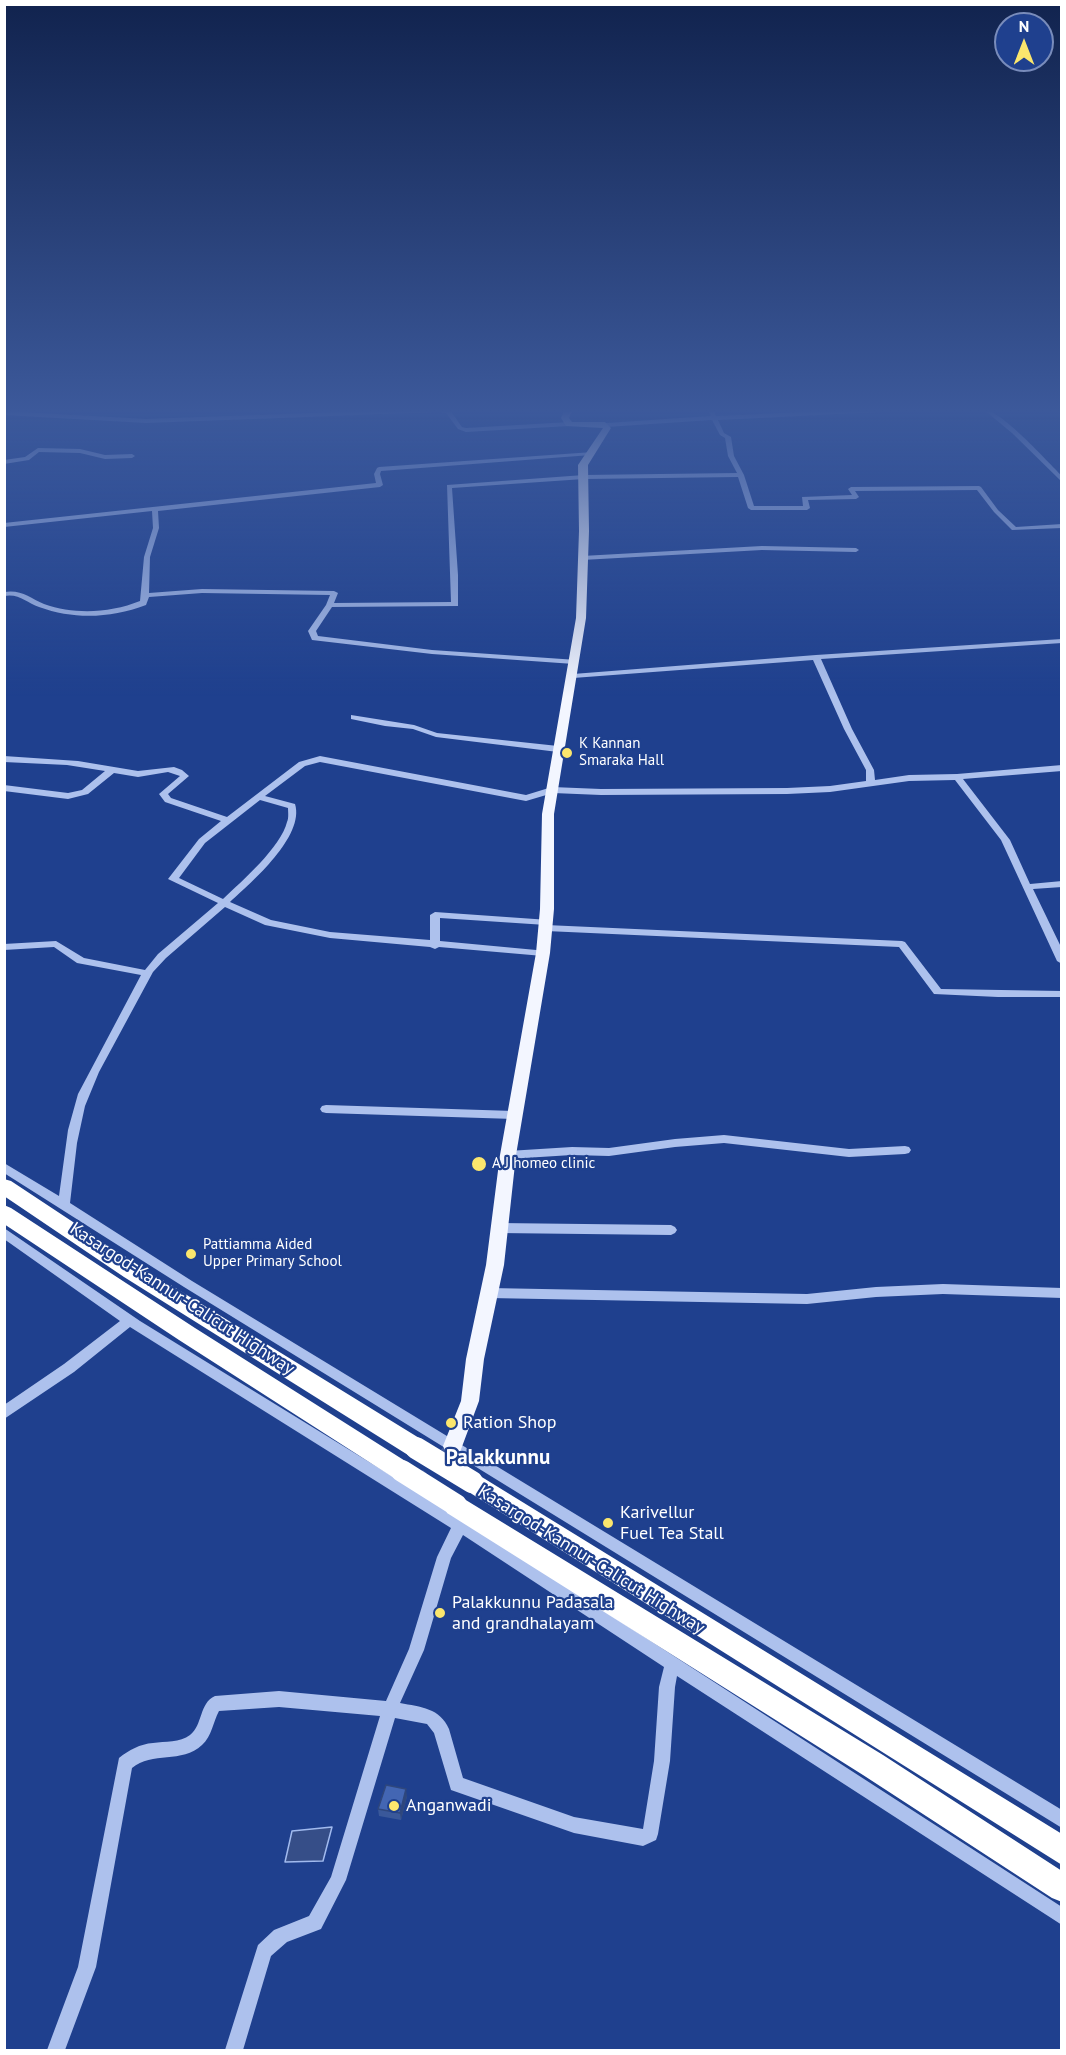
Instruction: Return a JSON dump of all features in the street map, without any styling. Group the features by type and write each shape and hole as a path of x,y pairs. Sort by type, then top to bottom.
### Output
{"highway":[{"name":"Kasargod-Kannur-Calicut Highway","path":"4,1186 131,1271 962,1786 1062,1851"},
{"name":"Kasargod-Kannur-Calicut Highway","path":"4,1214 402,1471 458,1515 873,1765 1062,1888"}],"main road":[{"path":"453,1446 470,1401 498,1227 504,1209 514,1115 543,953 546,925 548,814 581,618 583,505"}],"street":[{"path":"4,525 193,505"},
{"path":"330,605 455,604 456,575 450,536 449,505"},
{"path":"750,505 751,508 807,508 806,505"},
{"path":"991,505 1014,529 1062,526"},
{"path":"4,594 17,592 43,606 94,616 139,605 145,600 146,595 147,557 156,528 155,509"},
{"path":"582,558 762,548 856,550"},
{"path":"146,595 202,591 334,593 330,605 312,631 315,638 574,669 816,657 1062,641"},
{"path":"816,657 848,729 870,770 871,784"},
{"path":"354,717 385,724 414,727 436,735 558,750"},
{"path":"4,759 87,765 137,774 160,769 175,769 185,776 163,795 168,800 228,820"},
{"path":"543,953 435,946 330,935 268,923 227,902 173,879 202,841 302,764 320,759 526,798 552,790 787,791 871,784 909,778 957,777 1062,768"},
{"path":"4,788 68,796 85,792 112,769"},
{"path":"957,777 1005,840 1062,961"},
{"path":"64,1205 78,1108 88,1082 146,973 198,923 227,902 278,848 291,828 294,811 292,806 257,797"},
{"path":"1028,887 1062,884"},
{"path":"435,946 435,915 546,925 902,944 938,992 1062,994"},
{"path":"4,946 56,944 81,962 146,973"},
{"path":"326,1109 514,1115"},
{"path":"508,1155 572,1151 609,1152 724,1139 849,1153 905,1150"},
{"path":"4,1167 1062,1820"},
{"path":"498,1227 670,1230"},
{"path":"4,1232 130,1320 458,1515 672,1665 1062,1917"},
{"path":"489,1293 641,1298 807,1299 876,1292 943,1289 1062,1293"},
{"path":"4,1413 69,1368 130,1320"},
{"path":"234,2050 264,1951 272,1940 281,1935 315,1923 334,1888 390,1709 416,1650 458,1515"},
{"path":"56,2050 87,1967 125,1764 132,1755 180,1747 195,1742 204,1730 207,1714 215,1704 279,1699 390,1709 431,1717 441,1729 458,1784 574,1825 643,1838 650,1834 662,1761 667,1687 672,1665"}],"water":[{"path":"332,1827 323,1861 285,1862 292,1831"}],"building":[{"name":"Anganwadi","path":"386,1785 406,1789 400,1813 378,1809"}],"tunnel":[{"path":"419,1484 453,1446"}],"place":[{"name":"K Kannan Smaraka Hall","path":"567,753"},
{"name":"A J homeo clinic","path":"479,1164"},
{"name":"Pattiamma Aided Upper Primary School","path":"191,1254"},
{"name":"Ration Shop","path":"451,1423"},
{"name":"Karivellur Fuel Tea Stall","path":"608,1523"},
{"name":"Palakkunnu Padasala and grandhalayam","path":"440,1613"},
{"name":"Anganwadi","path":"394,1806"}],"district":[{"name":"Palakkunnu","path":"498,1458"}]}
